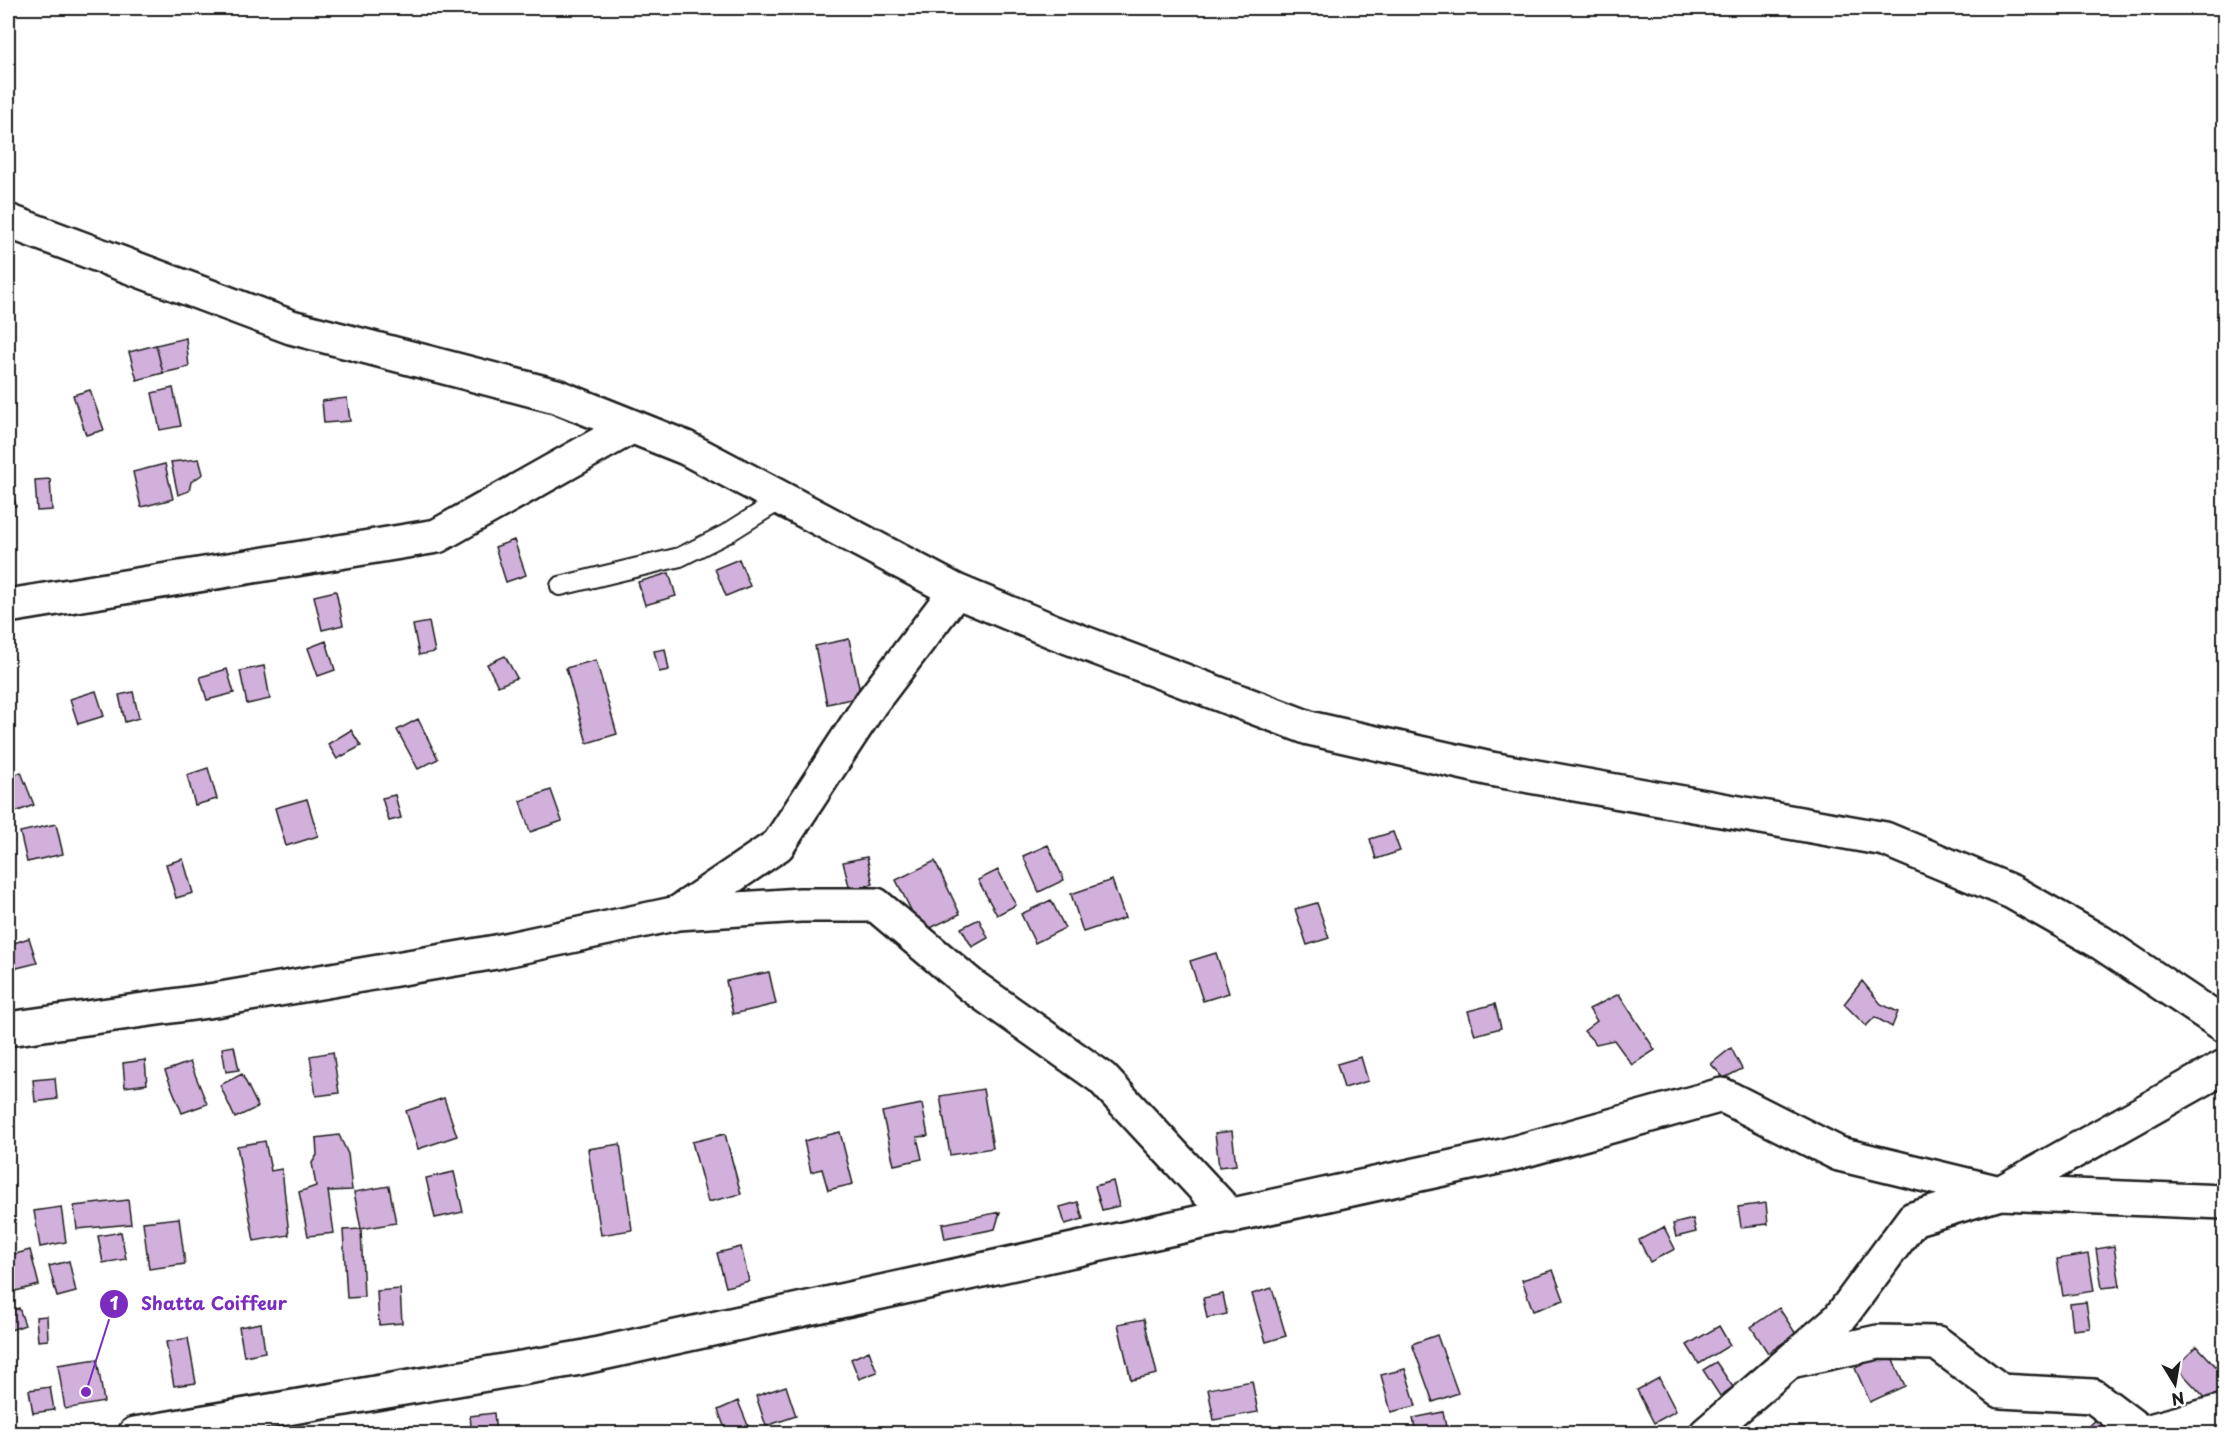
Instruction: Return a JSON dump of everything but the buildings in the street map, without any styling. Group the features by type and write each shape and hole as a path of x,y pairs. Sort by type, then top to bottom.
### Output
{"street":[{"path":"8,221 291,327 556,396 686,448 956,591 1055,632 1309,728 1491,769 1885,839 2012,892 2100,942 2224,1025"},
{"path":"8,606 437,536 632,427"},
{"path":"678,913 778,845 871,703 956,591"},
{"path":"8,1029 215,999 484,954 678,913 800,905 876,904 972,986 1101,1078 1231,1217"},
{"path":"1706,1434 1839,1319 1913,1219 2000,1193 2224,1067"},
{"path":"135,1434 580,1358 1507,1155 1722,1095 1839,1154 2000,1193 2224,1202"},
{"path":"1791,1361 1878,1342 1938,1343 2001,1390 2093,1396 2142,1433 2224,1411"}],"lane":[{"path":"560,586 680,557 726,534 782,500"}],"place":[{"name":"Shatta Coiffeur","path":"86,1392"}]}
